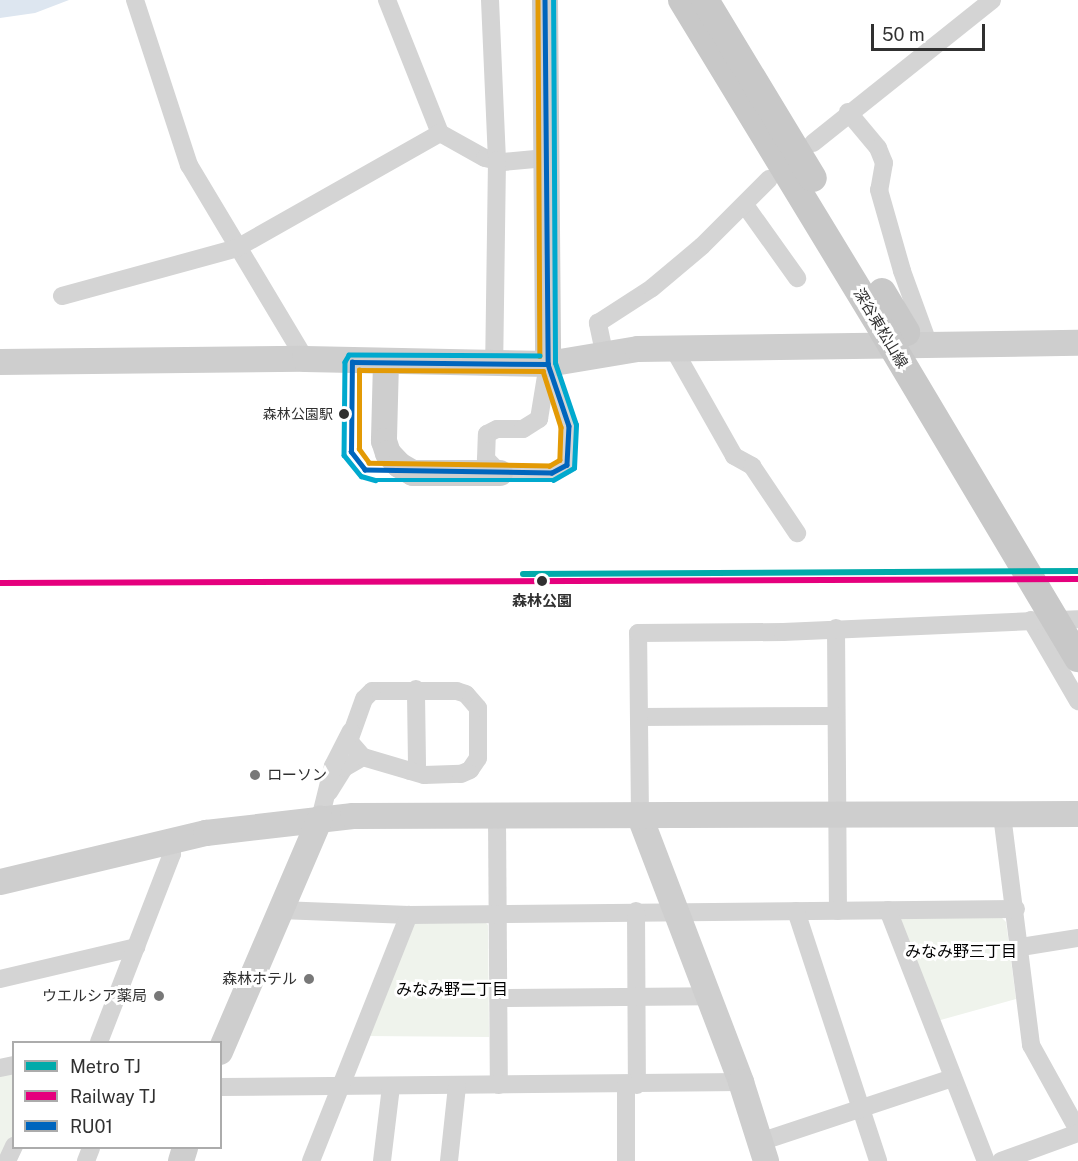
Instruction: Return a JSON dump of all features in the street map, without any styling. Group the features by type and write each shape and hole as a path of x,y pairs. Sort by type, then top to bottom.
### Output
{"main road":[{"name":"深谷東松山線","path":"682,0 906,336 1078,658"},
{"name":"深谷東松山線","path":"705,0 1078,620"}],"street":[{"path":"387,0 440,133 469,151 497,160 546,158"},
{"path":"490,0 497,160 494,363"},
{"path":"486,468 485,440 490,431 523,429 539,419 548,364 545,0"},
{"path":"813,143 848,112 992,0"},
{"path":"135,1 189,165 305,359"},
{"path":"848,112 878,148 884,163 879,190 902,271 906,336"},
{"path":"62,296 237,248 440,133"},
{"path":"604,352 598,323 652,288 746,205 769,179"},
{"path":"746,205 797,278"},
{"path":"0,362 305,359 548,364 604,352 906,336 1078,343"},
{"path":"673,348 734,456 752,466 797,533"},
{"path":"386,362 384,441 388,453 413,473 486,468 552,473 567,465 567,416 548,364"},
{"path":"1031,620 1078,701"},
{"path":"952,1078 861,1109 763,1152 741,1082 640,817 638,633 1078,620"},
{"path":"836,628 838,911"},
{"path":"222,1047 320,819 329,792 333,766 364,699 372,691 416,689 457,691 472,700 478,708 478,758 470,770 461,774 424,775 363,757 349,741 351,730"},
{"path":"410,771 417,765 416,689"},
{"path":"639,717 836,716"},
{"path":"329,792 344,768 363,757"},
{"path":"0,882 172,840 320,819 436,815 497,818 1078,814"},
{"path":"1001,1161 1078,1131 1031,1045 1021,947 1002,815"},
{"path":"497,818 499,1085"},
{"path":"99,1041 172,854 172,840"},
{"path":"280,910 409,915 1016,909"},
{"path":"888,910 986,1161"},
{"path":"626,1161 637,996 636,911"},
{"path":"796,911 878,1161"},
{"path":"311,1161 343,1087 409,915"},
{"path":"1021,947 1078,938"},
{"path":"0,980 136,947"},
{"path":"499,998 709,996"},
{"path":"222,1087 631,1085 741,1082"},
{"path":"449,1161 457,1086"},
{"path":"382,1161 391,1087"}],"shaded area":[{"path":"0,0 69,0 35,13 0,18"},
{"path":"1000,916 1006,922 1016,999 937,1021 897,923 901,917"},
{"path":"416,920 483,920 488,925 489,1037 365,1036"},
{"path":"12,1071 12,1140 0,1158 0,1074"}],"metro line":[{"name":"TJ","path":"523,574 1078,571"}],"rail line":[{"name":"TJ","path":"0,583 1078,579"}],"transit line":[{"path":"538,0 540,356"},
{"name":"RU01","path":"545,0 548,364"},
{"path":"540,356 349,355 345,362 344,455 361,476 375,480 553,480 574,468 576,425 555,363 553,0"},
{"name":"RU01","path":"352,362 548,364 569,426 567,465 552,473 365,470 351,452 352,362"},
{"path":"359,370 543,371 561,427 560,460 550,466 369,463 359,449 359,370"}],"place":[{"name":"森林公園駅","path":"344,414"},
{"name":"森林公園","path":"542,581"},
{"name":"ローソン","path":"255,775"},
{"name":"森林ホテル","path":"309,979"},
{"name":"ウエルシア薬局","path":"159,996"}],"district":[{"name":"みなみ野三丁目","path":"961,952"},
{"name":"みなみ野二丁目","path":"452,990"}]}
